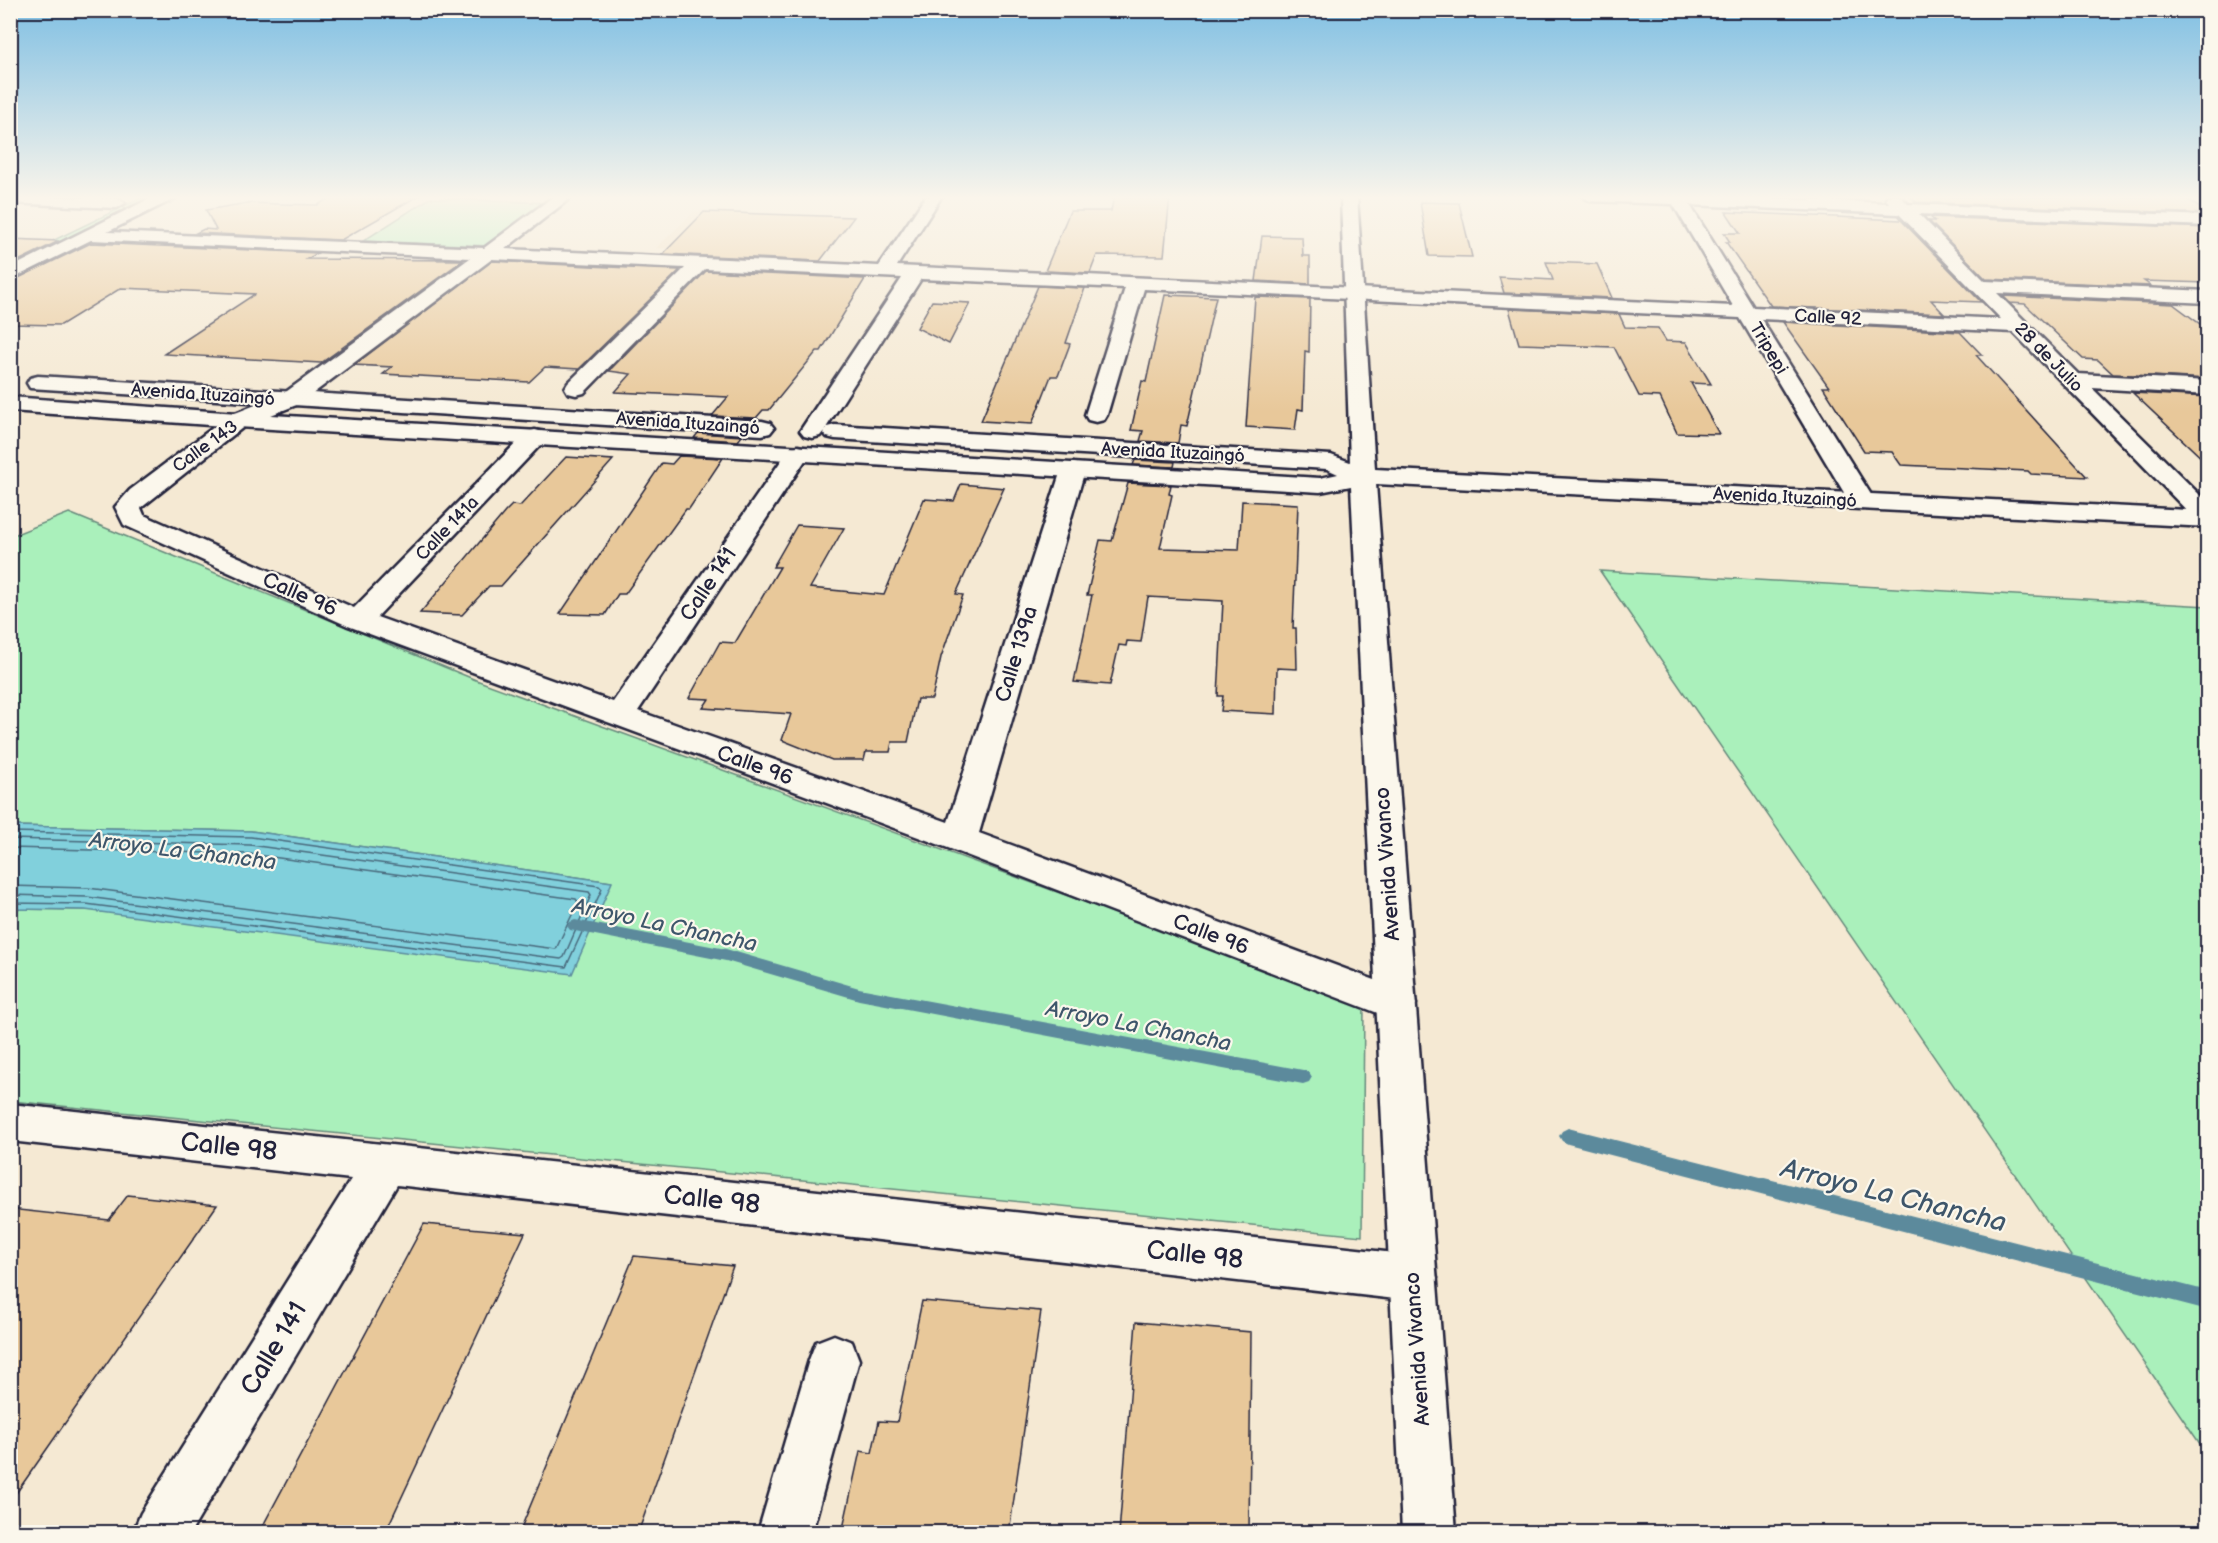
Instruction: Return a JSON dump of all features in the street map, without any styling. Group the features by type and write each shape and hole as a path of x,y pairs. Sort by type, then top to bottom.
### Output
{"street":[{"path":"291,399 471,268"},
{"path":"576,388 695,268"},
{"name":"Calle 92","path":"816,268 2019,326"},
{"name":"Avenida Vivanco","path":"1353,268 1363,476 1429,1533"},
{"name":"Tripepi","path":"1720,268 1862,501"},
{"name":"28 de Julio","path":"1962,268 2208,518"},
{"name":"Calle 141","path":"619,716 805,442 915,273"},
{"path":"1096,415 1136,283"},
{"path":"1980,286 2208,297"},
{"path":"2072,380 2208,388"},
{"name":"Avenida Ituzaingó","path":"10,382 291,399 805,442 1073,470 1320,485 1363,476 2208,518"},
{"name":"Calle 143","path":"128,507 139,495 238,420 291,399"},
{"name":"Avenida Ituzaingó","path":"10,404 535,437 805,442 1331,462 1363,476"},
{"name":"Calle 141a","path":"358,620 535,437"},
{"name":"Calle 139a","path":"960,839 1073,470"},
{"name":"Calle 96","path":"128,507 133,520 358,620 960,839 1396,1004"},
{"name":"Calle 98","path":"10,1122 1413,1278"},
{"name":"Calle 141","path":"160,1533 385,1164"},
{"path":"785,1533 834,1360"}],"green space":[{"path":"69,513 476,680 1364,1004 1362,1236 11,1101 11,909 85,910 612,882 251,831 11,826 11,536"},
{"path":"1600,571 2207,606 2207,1454"}],"water":[{"path":"11,826 251,831 612,882 572,974 85,910 11,909"}],"building":[{"path":"39,268 452,268 321,363 164,354 255,294 121,288 61,325 10,324 10,282"},
{"path":"483,268 680,270 579,369 545,367 529,382 383,374 392,367 354,365"},
{"path":"1046,268 1092,268 1090,273 1045,271"},
{"path":"1258,268 1310,268 1310,284 1256,281"},
{"path":"1548,268 1599,268 1612,298 1504,293 1499,277 1553,280"},
{"path":"1744,268 1948,268 1981,302 1931,300 1944,314 1771,306"},
{"path":"1975,268 2208,268 2208,283 2144,281 2151,286 1986,279"},
{"path":"706,271 865,279 821,351 817,351 769,410 763,410 756,418 712,416 728,397 615,392 631,374 609,371"},
{"path":"1038,286 1085,288 1066,343 1070,344 1058,376 1051,376 1032,424 981,421"},
{"path":"1165,295 1216,297 1187,426 1181,425 1178,443 1140,441 1143,431 1131,430 1142,381 1146,382"},
{"path":"2003,296 2173,304 2208,330 2208,379 2113,374 2098,360 2083,359 2025,304 2010,303"},
{"path":"1255,297 1310,299 1309,352 1305,351 1303,410 1298,409 1295,430 1246,427"},
{"path":"932,301 970,303 949,344 917,328"},
{"path":"1509,309 1619,314 1625,327 1658,328 1666,341 1686,342 1711,384 1691,383 1719,434 1677,433 1660,397 1639,396 1614,347 1519,344"},
{"path":"1783,322 1960,332 1982,355 1976,355 2087,477 2031,474 2028,471 1901,465 1892,452 1864,451 1823,387 1829,387"},
{"path":"2133,393 2208,397 2208,464"},
{"path":"698,433 742,436 738,441 694,438"},
{"path":"679,456 723,458 689,509 686,509 625,594 618,594 605,615 560,614 662,463 672,464"},
{"path":"566,457 613,460 501,586 489,586 462,615 420,613 505,512 512,505 520,506"},
{"path":"1135,460 1175,462 1174,467 1133,465"},
{"path":"1128,483 1171,485 1169,494 1172,495 1160,548 1239,550 1242,501 1298,504 1293,628 1296,628 1297,669 1277,668 1276,714 1221,711 1223,696 1218,696 1223,601 1148,597 1141,642 1127,641 1126,646 1119,645 1110,685 1074,682 1092,595 1087,595 1100,540 1112,541"},
{"path":"961,484 1004,488 956,594 963,595 941,657 932,699 917,699 908,742 892,742 890,752 866,752 864,760 832,760 782,740 791,714 703,708 709,699 689,698 720,642 735,643 780,567 773,567 797,525 844,528 810,588 884,595 924,499 954,501"},
{"path":"128,1195 217,1205 10,1502 10,1209 109,1220"},
{"path":"424,1224 525,1233 385,1533 259,1533"},
{"path":"634,1256 733,1266 638,1533 519,1533"},
{"path":"922,1301 1041,1311 1009,1533 842,1533 860,1451 872,1453 879,1421 897,1422"},
{"path":"1136,1322 1251,1332 1249,1533 1119,1533"}],"waterway":[{"name":"Arroyo La Chancha","path":"575,926 726,955 859,994 1303,1077"},
{"name":"Arroyo La Chancha","path":"1568,1136 2208,1301"}]}
